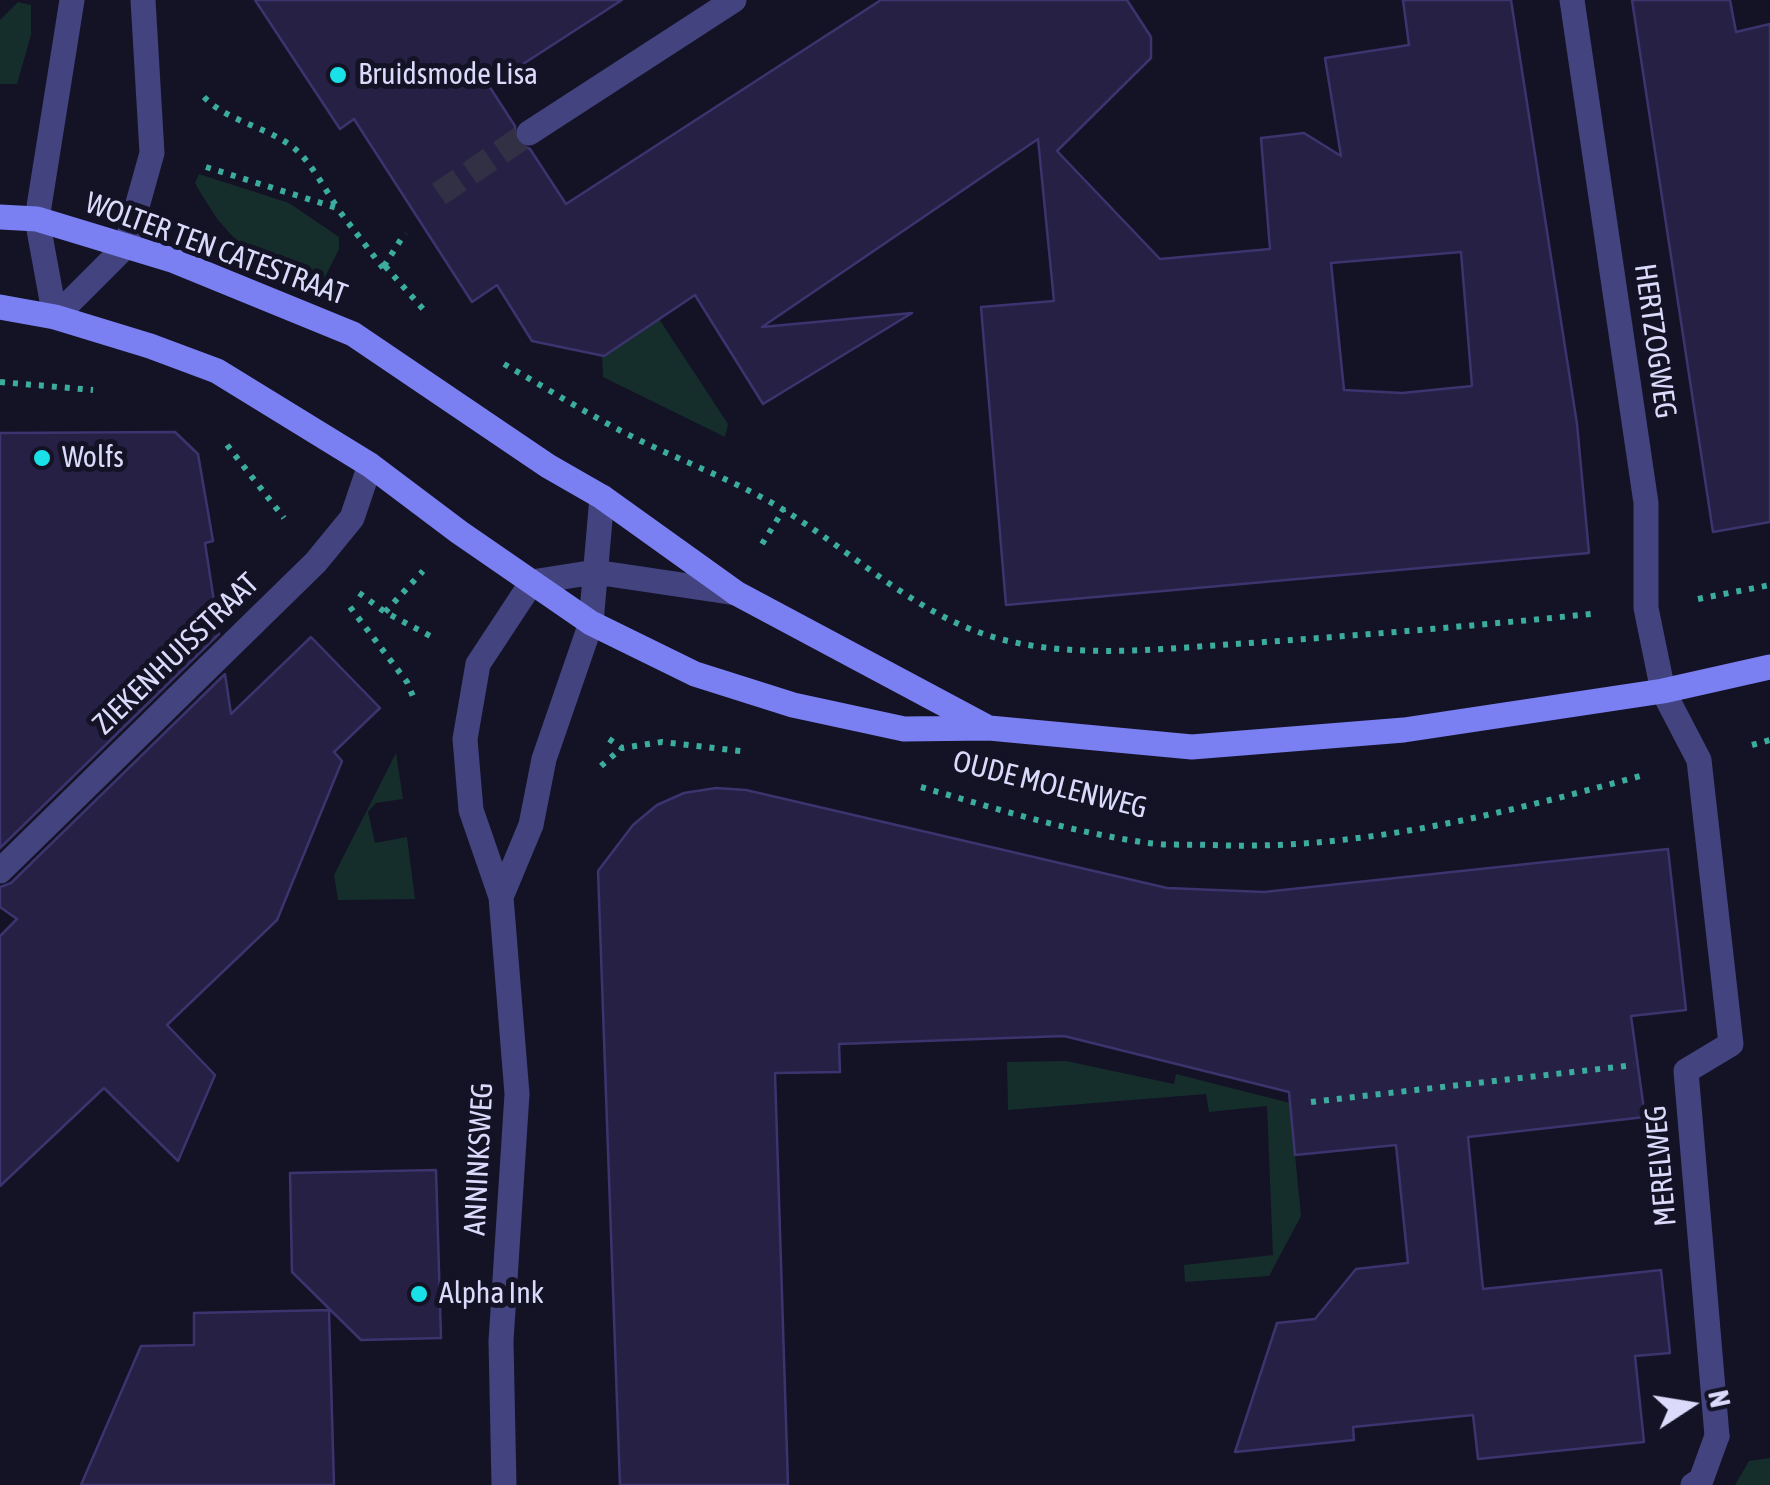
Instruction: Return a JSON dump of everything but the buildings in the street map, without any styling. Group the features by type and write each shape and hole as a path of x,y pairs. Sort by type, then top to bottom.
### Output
{"main road":[{"name":"WOLTER TEN CATESTRAAT","path":"0,218 37,219 172,260 353,334 548,466 602,496"},
{"path":"0,307 55,316 218,371 370,465"},
{"name":"OUDE MOLENWEG","path":"370,465 591,623 696,674 793,705 904,729 989,728 1192,747 1404,730 1663,691 1770,667"},
{"name":"OUDE MOLENWEG","path":"602,496 736,593 989,728"}],"street":[{"path":"55,316 37,219 72,0"},
{"path":"55,316 126,246 152,153 143,0"},
{"path":"529,133 734,0"},
{"name":"HERTZOGWEG","path":"1572,0 1646,504 1646,608 1663,691"},
{"name":"ZIEKENHUISSTRAAT","path":"0,871 316,562 352,518 370,465"},
{"name":"ANNINKSWEG","path":"501,896 531,825 544,758 591,623 602,496"},
{"name":"OUDE MOLENWEG","path":"532,582 595,572 736,593"},
{"name":"ANNINKSWEG","path":"504,1485 501,1341 518,1094 501,896 471,810 465,739 478,664 532,582"},
{"name":"MERELWEG","path":"1663,691 1700,760 1732,1044 1686,1071 1717,1436 1701,1480 1693,1485"}],"path":[{"name":"WOLTER TEN CATESTRAAT","path":"194,87 218,112 254,124 296,150 384,267 433,318"},
{"path":"152,153 337,208"},
{"path":"384,267 405,233"},
{"path":"493,358 622,432 784,510 839,546 885,583 954,623 1007,641 1062,650 1388,634 1646,608 1770,585"},
{"path":"0,382 110,392"},
{"path":"218,434 253,475"},
{"path":"316,562 407,682 419,712"},
{"path":"561,706 622,748 662,742 754,753"},
{"name":"OUDE MOLENWEG","path":"920,786 1044,824 1145,843 1256,847 1342,842 1436,827 1536,805 1770,740"},
{"path":"1311,1102 1675,1060 1686,1071"}],"green space":[{"path":"18,2 31,5 31,35 17,84 0,84 0,20"},
{"path":"199,174 289,203 339,237 339,249 318,291 250,256 218,220 200,192 195,183"},
{"path":"659,319 728,424 725,437 603,377 602,355"},
{"path":"396,753 403,799 376,803 368,812 375,843 407,837 415,899 338,900 334,875"},
{"path":"1066,1061 1174,1084 1176,1074 1290,1103 1301,1216 1269,1276 1185,1282 1184,1265 1273,1255 1267,1106 1209,1112 1206,1094 1008,1110 1007,1062"},
{"path":"1770,1458 1770,1485 1735,1485 1749,1461"}],"tunnel":[{"path":"439,194 529,133"}],"place":[{"name":"Bruidsmode Lisa","path":"338,75"},
{"name":"Wolfs","path":"42,458"},
{"name":"Alpha Ink","path":"419,1294"}]}
